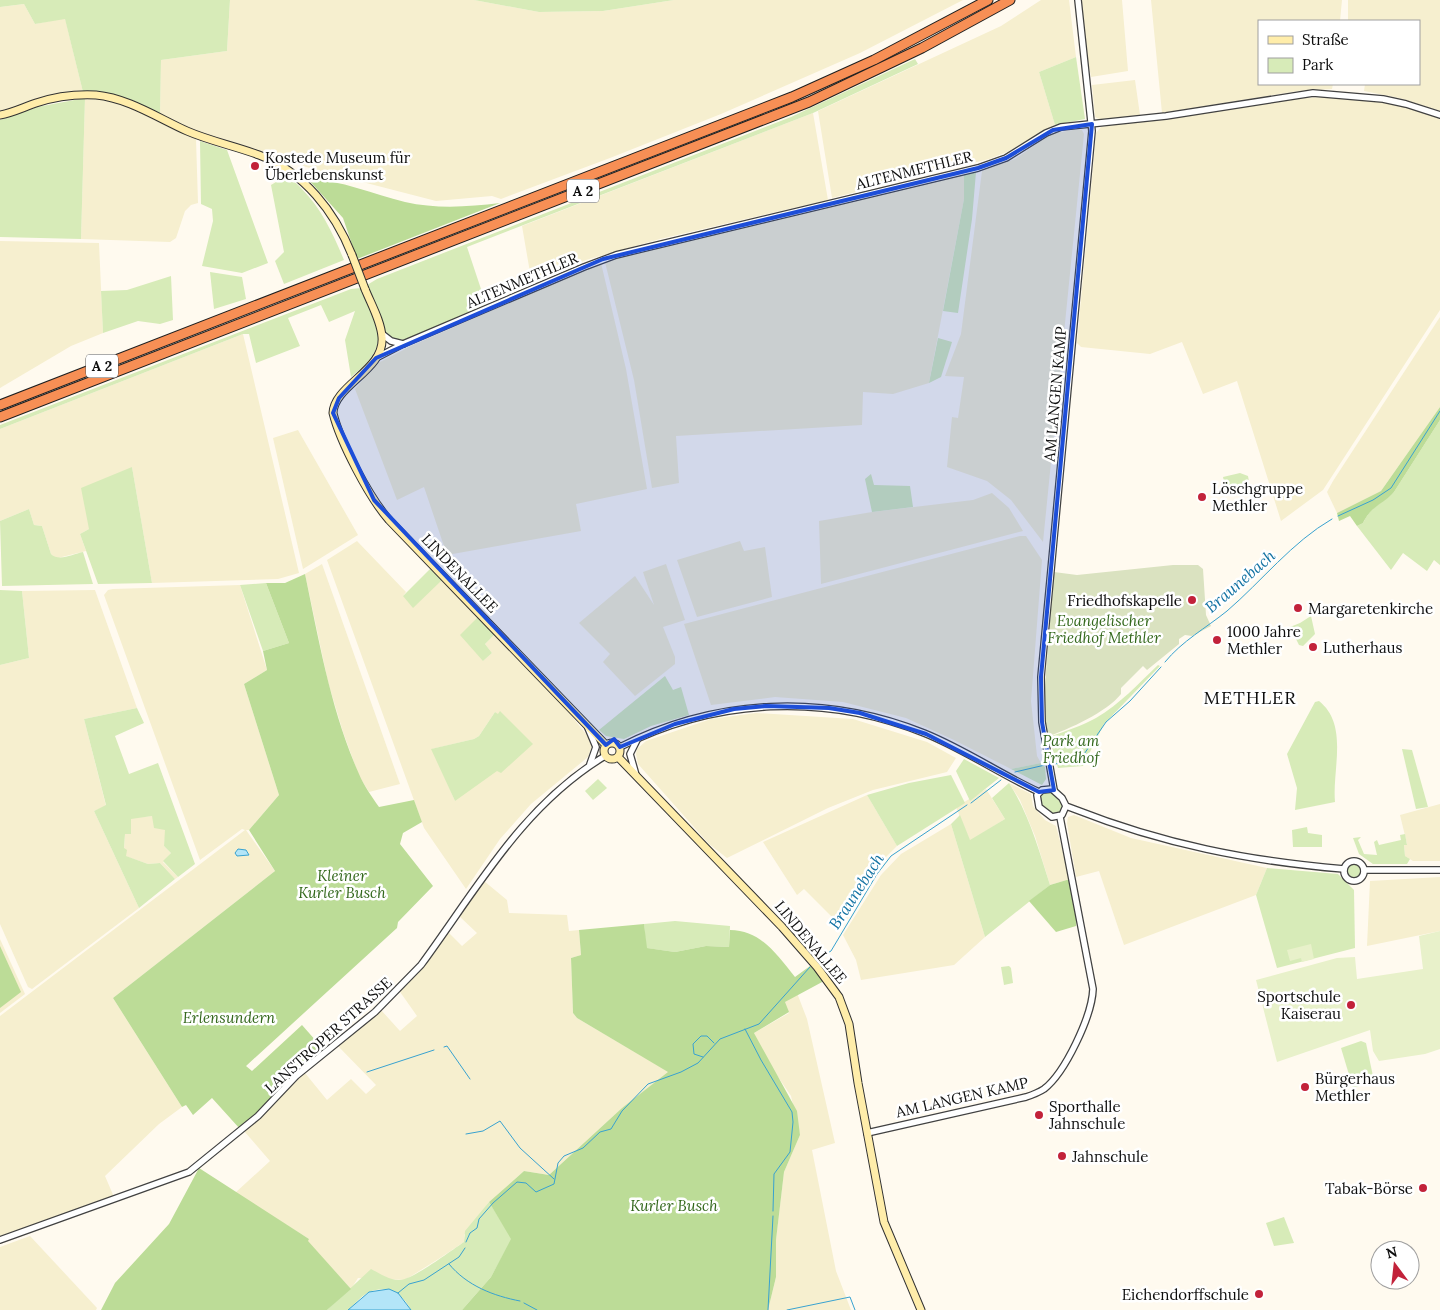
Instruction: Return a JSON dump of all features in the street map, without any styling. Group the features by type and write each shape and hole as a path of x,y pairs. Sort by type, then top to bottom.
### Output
{"highway":[{"name":"A 2","path":"0,405 765,108 874,60 988,0"},
{"name":"A 2","path":"0,417 788,111 887,65 1010,0"}],"main road":[{"path":"0,115 52,99 80,95 101,96 142,109 192,133 259,155 294,175 317,196 338,224 352,255 382,334 381,348 376,358"},
{"name":"LINDENALLEE","path":"376,358 334,406 333,413 364,481 382,511 606,745"},
{"path":"614,743 620,747 618,757 613,759 605,756 604,750 606,745 614,743"},
{"name":"LINDENALLEE","path":"618,757 782,927 836,991 849,1024 866,1133 888,1234 921,1310"}],"street":[{"name":"AM LANGEN KAMP","path":"1054,790 1042,722 1041,677 1092,124 1082,50 1078,0"},
{"name":"ALTENMETHLER","path":"376,358 403,344 603,259 669,241 978,168 1006,158 1053,130 1166,116 1313,93 1382,99 1440,115"},
{"path":"382,334 391,341 403,344"},
{"path":"620,747 675,724 734,710 766,706 829,708 860,713 926,734 1039,792"},
{"name":"LINDENALLEE","path":"588,727 596,748 589,765"},
{"path":"637,777 630,754 632,746 638,738"},
{"name":"LANSTROPER STRASSE","path":"0,1240 190,1172 258,1116 296,1076 375,1012 403,985 421,965 517,831 553,794 589,765 605,756"},
{"path":"1066,806 1064,813 1060,817 1049,816 1040,807 1037,799 1039,792 1045,789 1054,790 1062,798 1066,806 1131,831 1212,852 1261,861 1344,869"},
{"name":"AM LANGEN KAMP","path":"866,1133 1024,1098 1045,1088 1060,1071 1090,1008 1093,989 1060,817"},
{"path":"1355,861 1361,864 1364,870 1360,879 1352,881 1346,877 1344,869 1349,862 1355,861"},
{"path":"1364,870 1440,870"}],"highlighted area":[{"path":"1092,124 1041,677 1042,722 1054,790 1039,792 926,734 860,713 829,708 766,706 734,709 675,724 620,747 614,739 606,745 374,500 333,413 339,398 376,358 603,259 978,168 1006,158 1053,130"}],"shaded area":[{"path":"230,0 474,0 539,12 603,11 674,0 963,0 860,53 721,114 610,158 501,199 492,196 436,201 316,170 194,132 160,115 161,60 227,51"},
{"path":"1041,0 1069,0 1076,57 1039,72 1055,125 1007,152 989,159 832,198 818,111 1001,26"},
{"path":"1082,0 1122,0 1128,71 1091,77 1084,38"},
{"path":"1151,0 1342,0 1340,20 1258,20 1258,85 1333,85 1332,89 1298,91 1162,113"},
{"path":"1348,0 1440,0 1440,111 1399,98 1364,91 1365,85 1420,85 1420,20 1348,20"},
{"path":"24,4 35,24 65,18 83,92 0,111 0,7"},
{"path":"1135,80 1140,115 1101,120 1095,117 1092,85"},
{"path":"1340,96 1396,103 1440,117 1440,310 1323,490 1281,521 1237,381 1203,394 1182,342 1150,354 1081,347 1077,343 1096,133 1101,127 1288,99"},
{"path":"85,98 108,100 129,106 158,118 196,139 198,203 191,205 185,211 176,238 170,242 81,239"},
{"path":"813,113 828,200 660,239 586,260 532,284 522,226"},
{"path":"1082,130 1084,134 1043,542 1011,500 987,481 947,467 952,417 958,418 964,377 945,376 961,334 982,171 1015,159 1051,134"},
{"path":"964,175 964,199 929,383 893,394 863,392 862,425 676,436 679,483 652,488 634,380 605,262 646,250"},
{"path":"0,241 99,243 103,333 71,346 0,388"},
{"path":"601,263 626,369 647,489 576,504 581,531 447,555 424,487 397,500 355,389 376,364 411,346"},
{"path":"1440,317 1440,407 1381,491 1337,513 1327,492"},
{"path":"243,334 299,573 278,579 152,583 132,467 89,529 80,534 86,551 58,558 54,557 51,554 42,526 34,525 29,509 0,521 0,429"},
{"path":"298,430 358,535 303,569 273,438"},
{"path":"992,493 1009,508 1023,531 821,584 819,521 872,512 973,500"},
{"path":"1026,536 1042,560 1031,701 1037,756 1041,763 1011,769 906,718 843,702 775,697 711,705 684,624"},
{"path":"357,541 406,592 403,596 442,580 478,617 483,661 492,653 485,644 495,634 558,699 590,739 592,746 588,757 531,804 500,839 466,889 424,828 327,560","holes":["495,712 497,714 455,801 432,749 474,739 479,736"]},
{"path":"740,541 744,551 765,547 772,597 697,617 677,560"},
{"path":"322,564 400,784 369,792 359,776 343,732 328,682 305,574"},
{"path":"666,564 685,620 663,627 675,657 675,664 635,696 603,662 610,654 579,623 635,576 654,605 643,572"},
{"path":"240,585 267,670 244,684 279,795 249,830 246,830 275,871 113,998 182,1107 159,1124 105,1176 114,1197 0,1238 0,1016 245,830 242,829 200,860 104,595 108,590 113,589"},
{"path":"95,590 137,708 84,719 106,806 94,811 139,908 32,989 28,987 0,924 0,665 29,658 22,591"},
{"path":"756,713 853,719 927,742 956,758 947,772 873,790 828,808 727,858 709,844 638,764 637,749 646,741 711,719"},
{"path":"1009,783 1031,794 1033,806 1045,820 1056,826 1070,879 1050,885 1035,836 1020,800"},
{"path":"986,789 1005,819 970,841 956,807"},
{"path":"867,795 897,846 877,866 847,919 837,922 804,889 797,895 763,842"},
{"path":"1440,804 1440,861 1413,861 1405,856 1404,845 1407,844 1400,815"},
{"path":"1074,815 1131,838 1267,868 1256,895 1124,945 1099,871 1076,877 1067,823 1068,817"},
{"path":"152,816 166,830 164,846 171,853 163,862 178,877 175,879 160,863 148,864 125,856 125,834 131,834 131,818"},
{"path":"951,824 985,937 954,965 861,980 856,960 843,935 881,875 901,854"},
{"path":"1440,877 1440,931 1367,946 1370,881"},
{"path":"484,881 507,900 509,913 567,915 569,931 579,930 581,955 571,958 573,1013 577,1018 669,1072 622,1108 549,1175 524,1171 489,1202 464,1235 464,1242 405,1280 358,1278 351,1289 307,1241 309,1239 235,1193 270,1161 244,1131 305,1073 327,1100 351,1079 366,1094 376,1085 336,1044 381,1010 400,1031 417,1016 398,989 446,930 462,946 477,933 458,915"},
{"path":"0,939 25,994 0,1013"},
{"path":"797,993 807,1019 835,1143 812,1150 836,1271 851,1310 768,1310 776,1277 776,1240 784,1172 800,1135 791,1096 768,1062 754,1033 789,1013 784,1003"},
{"path":"30,1236 97,1308 96,1310 0,1310 0,1247"}],"green space":[{"path":"0,0 230,0 227,51 161,60 160,115 83,92 65,19 35,24 24,4 0,7"},
{"path":"474,0 674,0 603,11 539,12"},
{"path":"1076,57 1085,119 1055,125 1039,72"},
{"path":"915,59 918,64 813,113 467,247 486,304 408,340 393,339 384,330 367,285 377,279 791,117"},
{"path":"85,98 81,239 0,237 0,120 37,107"},
{"path":"200,141 227,150 268,263 242,273 202,266 213,221 212,209 201,204"},
{"path":"274,166 298,185 315,204 331,231 344,260 284,284 275,261 284,252 271,185 276,182"},
{"path":"976,172 972,219 958,313 943,311 964,199 964,175"},
{"path":"308,179 333,182 393,199 428,206 476,206 500,203 357,259 343,218"},
{"path":"210,272 242,277 246,299 214,309"},
{"path":"171,276 173,320 160,324 138,321 103,333 101,291 127,290"},
{"path":"361,288 373,315 378,336 377,345 373,355 351,377 345,340 355,311 329,322 321,305 288,318 300,346 256,363 249,334 243,334 0,429 0,425 351,289"},
{"path":"938,338 952,342 941,377 929,383"},
{"path":"1440,407 1440,420 1394,492 1373,509 1363,523 1357,526 1350,516 1339,521 1337,513 1381,491"},
{"path":"1440,420 1440,565 1434,560 1427,571 1403,553 1391,570 1357,526 1363,523 1373,509 1394,492"},
{"path":"132,467 152,583 98,584 80,534 89,529 81,488"},
{"path":"1240,473 1248,476 1250,487 1237,491 1232,488 1227,495 1223,477"},
{"path":"871,474 874,485 910,486 913,507 872,512 865,479"},
{"path":"29,509 34,525 42,526 51,554 58,557 66,557 83,552 93,584 2,586 0,521"},
{"name":"Evangelischer Friedhof Methler","path":"1173,565 1198,565 1203,569 1206,615 1211,626 1192,636 1185,635 1179,639 1179,644 1147,670 1143,666 1121,688 1121,694 1115,701 1107,707 1076,725 1047,737 1044,697 1054,572 1077,575"},
{"path":"431,568 442,580 413,608 403,596"},
{"name":"Kleiner Kurler Busch","path":"305,574 333,701 349,750 359,774 379,807 414,800 422,822 403,833 400,844 433,886 398,922 397,928 246,1066 252,1071 302,1025 324,1050 240,1129 212,1098 193,1115 186,1105 182,1107 113,998 275,871 249,830 279,795 244,684 267,670 263,651 289,643 266,583 285,583"},
{"path":"266,583 289,643 263,651 240,585"},
{"path":"0,590 22,591 29,658 0,665"},
{"path":"1311,616 1315,634 1303,646 1299,645 1290,627"},
{"path":"478,617 495,634 485,644 492,653 483,661 460,635"},
{"name":"Park am Friedhof","path":"1158,665 1160,666 1104,724 1083,766 1058,768 1049,737 1096,718 1113,706"},
{"path":"665,676 673,690 681,687 689,715 651,726 624,739 606,736 599,730"},
{"path":"1319,701 1328,711 1334,722 1337,748 1335,802 1295,810 1297,788 1287,754 1315,702"},
{"path":"137,708 144,723 115,736 129,774 158,763 195,864 178,877 163,861 171,853 164,846 165,830 154,828 152,816 131,819 131,834 125,834 124,848 127,850 126,856 148,864 160,863 175,879 139,908 94,811 106,805 84,719"},
{"path":"500,711 533,744 501,773 497,771 455,801 431,749 474,739 479,736 495,712 498,714"},
{"path":"1402,749 1412,750 1428,807 1416,809"},
{"path":"964,759 999,778 970,801 956,771"},
{"path":"1041,763 1045,767 1046,779 1042,785 1011,769"},
{"path":"951,775 965,803 897,846 867,795 909,783"},
{"path":"598,779 607,788 593,800 585,791"},
{"path":"1009,783 1028,820 1050,885 985,937 951,824 960,815 970,840 1005,819 992,798"},
{"path":"1050,791 1064,806 1060,814 1050,814 1040,803 1040,795 1043,792"},
{"path":"1307,827 1308,833 1322,835 1322,847 1293,847 1292,830"},
{"path":"1405,834 1407,845 1404,845 1405,856 1410,859 1407,864 1373,864 1359,854 1353,838 1361,837 1358,840 1364,854 1377,855 1374,842 1377,840 1379,845 1401,840 1400,835"},
{"path":"1354,863 1360,865 1362,871 1360,877 1354,879 1348,877 1346,871 1348,865"},
{"path":"1267,868 1338,874 1354,890 1355,948 1277,968 1256,895"},
{"path":"1070,879 1077,918 1076,926 1056,932 1029,901 1050,885"},
{"path":"675,921 730,926 729,947 706,946 675,952 646,948 644,924"},
{"name":"Kurler Busch","path":"644,924 647,948 675,952 706,946 729,947 730,930 751,934 775,952 795,977 810,966 824,981 785,1002 789,1012 754,1033 797,1111 800,1135 784,1172 776,1240 776,1277 768,1310 462,1310 491,1277 511,1239 489,1202 524,1171 549,1175 622,1108 668,1072 577,1018 573,1013 571,958 581,955 579,930"},
{"name":"Sportschule Kaiserau","path":"1440,931 1440,1049 1425,1054 1379,1061 1373,1051 1370,1030 1277,1062 1256,980 1337,958 1355,957 1357,979 1423,969 1419,936"},
{"path":"1311,944 1314,959 1302,962 1301,958 1290,961 1287,950"},
{"path":"0,946 21,992 0,1008"},
{"path":"1009,966 1013,983 1004,985 1001,967"},
{"path":"1361,1041 1366,1043 1374,1081 1353,1088 1341,1048"},
{"path":"199,1168 309,1239 308,1241 351,1289 327,1310 101,1310 115,1283 169,1224"},
{"path":"489,1202 512,1239 491,1277 462,1310 411,1310 399,1295 382,1289 366,1293 348,1310 327,1310 371,1269 389,1278 400,1280 406,1279 432,1264 464,1242 465,1231"},
{"path":"1284,1217 1294,1243 1274,1246 1266,1223"}],"water":[{"path":"238,849 246,850 249,855 237,856 235,853"},
{"path":"389,1289 398,1293 411,1310 348,1310 369,1292"}],"waterway":[{"name":"Braunebach","path":"1338,516 1373,500 1391,488 1440,411"},
{"name":"Braunebach","path":"1165,662 1187,641 1227,611 1290,550 1317,528 1332,519"},
{"name":"Braunebach","path":"1055,764 1080,760 1106,722 1130,701 1161,667"},
{"name":"Braunebach","path":"1015,772 1045,765"},
{"name":"Braunebach","path":"971,803 1001,780"},
{"name":"Braunebach","path":"818,959 831,951 877,874 891,856 967,805"},
{"name":"Braunebach","path":"466,1242 470,1233 477,1228 479,1219 493,1203 517,1182 526,1183 536,1192 554,1184 558,1163 564,1156 583,1148 600,1132 611,1129 622,1111 648,1084 681,1072 698,1063 720,1039 759,1024 810,967"},
{"path":"745,1029 792,1112 790,1152 774,1174 773,1211"},
{"path":"703,1057 694,1054 693,1044 701,1036 707,1036 714,1043"},
{"path":"444,1047 447,1046 470,1079"},
{"path":"367,1072 434,1050"},
{"path":"466,1134 483,1131 500,1121 520,1148 554,1179"},
{"path":"768,1310 773,1216"},
{"name":"Braunebach","path":"398,1293 409,1284 424,1280 459,1257 465,1248"},
{"path":"449,1264 456,1272 482,1289 520,1301"},
{"path":"787,1310 850,1297 855,1310"},
{"path":"524,1303 537,1310"}],"place":[{"name":"Kostede Museum für Überlebenskunst","path":"255,166"},
{"name":"Löschgruppe Methler","path":"1202,497"},
{"name":"Friedhofskapelle","path":"1192,600"},
{"name":"Margaretenkirche","path":"1298,608"},
{"name":"1000 Jahre Methler","path":"1217,640"},
{"name":"Lutherhaus","path":"1313,647"},
{"name":"Sportschule Kaiserau","path":"1351,1005"},
{"name":"Bürgerhaus Methler","path":"1305,1087"},
{"name":"Sporthalle Jahnschule","path":"1039,1115"},
{"name":"Jahnschule","path":"1062,1156"},
{"name":"Tabak-Börse","path":"1423,1188"},
{"name":"Eichendorffschule","path":"1259,1294"}],"district":[{"name":"METHLER","path":"1250,697"}],"park label":[{"name":"Erlensundern","path":"229,1017"}]}
